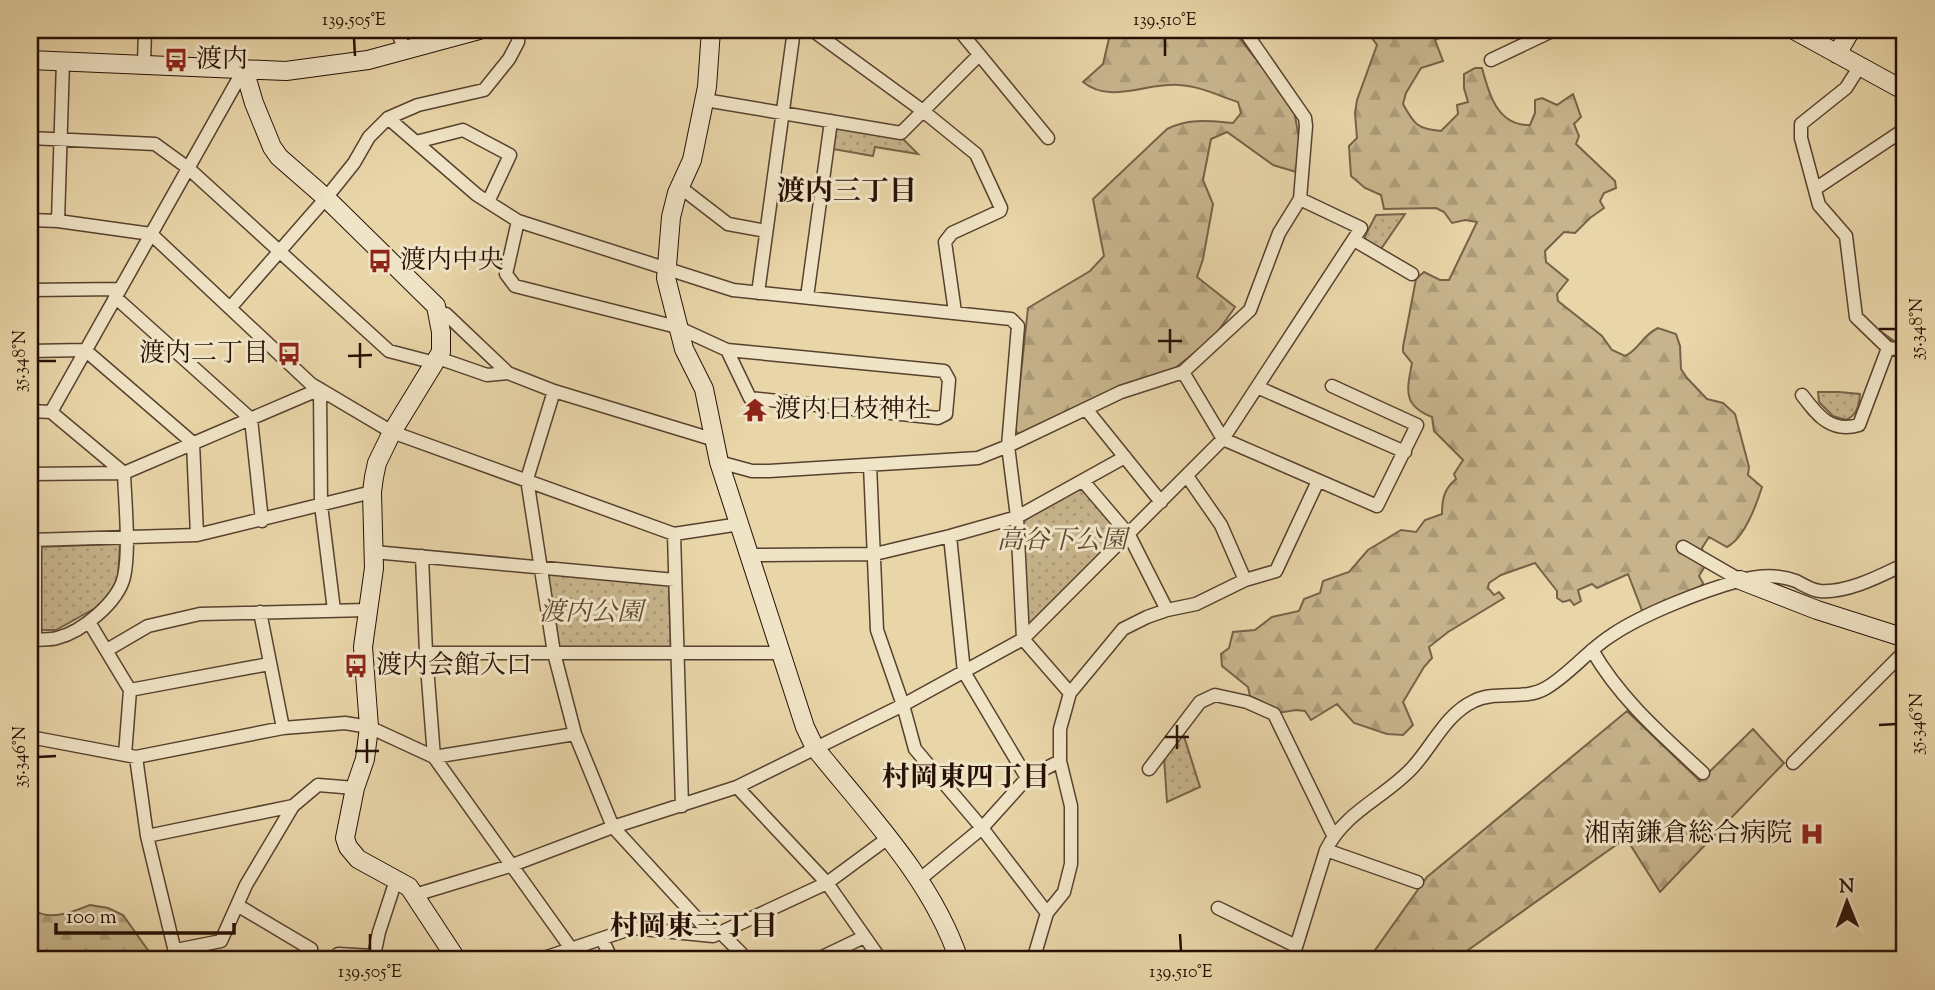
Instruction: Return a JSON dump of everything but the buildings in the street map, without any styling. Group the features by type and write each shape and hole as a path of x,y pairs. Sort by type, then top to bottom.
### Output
{"street":[{"path":"144,64 145,30"},
{"path":"397,30 405,51"},
{"path":"30,60 286,71 327,68 405,51 479,30"},
{"path":"230,308 326,198 354,163 369,137 388,118 418,105 484,90 509,59 518,42 519,30"},
{"path":"711,30 705,100 691,160 671,217 665,267 677,327 684,349 704,388 719,463 805,727 815,748 919,880 951,936 959,960"},
{"path":"758,293 794,30"},
{"path":"811,30 923,110 976,154 1002,208 952,233 945,243 955,312"},
{"path":"959,30 1048,138"},
{"path":"719,463 752,471 978,458 1121,391 1183,372 1250,310 1279,233 1300,199 1306,140 1305,118 1244,30"},
{"path":"1491,60 1554,30"},
{"path":"1794,30 1905,91"},
{"path":"1837,54 1851,30"},
{"path":"705,100 901,133 979,55"},
{"path":"58,221 63,61"},
{"path":"1860,66 1846,88 1801,124 1801,138 1819,205 1846,236 1856,317 1888,348 1905,350"},
{"path":"51,412 244,69"},
{"path":"244,69 254,103 272,147 279,157 326,198 436,306 439,316 441,352 392,432 377,464 372,492 374,552 363,647 369,727 365,760 355,788 345,838 348,847 366,864 408,887 457,960"},
{"path":"388,118 488,202 517,221 733,289 1011,319 1018,326 1008,446 1017,517 1023,639 1070,693"},
{"path":"807,296 831,121"},
{"path":"1815,189 1905,129"},
{"path":"416,142 463,130 510,155 488,202"},
{"path":"30,138 155,145 188,168 389,351 436,360 487,375 508,373"},
{"path":"680,187 729,225 766,231"},
{"path":"415,895 510,866 613,827 737,787 903,705 1023,639 1223,439 1361,228 1300,199"},
{"path":"30,220 58,221 151,234 311,384 392,432 674,534 740,524"},
{"path":"517,221 506,274 515,286 677,327 727,350 944,372 949,380 946,414 938,418 750,398 727,350"},
{"path":"1354,240 1412,274"},
{"path":"30,290 118,293 251,419 262,521"},
{"path":"439,316 446,314 508,373 554,391 715,440"},
{"path":"1802,395 1833,426 1846,429 1859,425 1888,348"},
{"path":"30,351 85,350 193,443 197,536"},
{"path":"1183,372 1223,439 1377,506 1417,425 1332,386"},
{"path":"1257,387 1405,452"},
{"path":"30,474 124,473 320,389"},
{"path":"320,389 321,505 334,610"},
{"path":"554,391 527,480 554,653 575,734 613,827 717,935 741,953 744,960"},
{"path":"1086,409 1161,502"},
{"path":"30,411 51,412 124,473 126,538 124,577 116,597 89,622 58,638 35,640 32,540 126,538 197,536 372,492"},
{"path":"750,555 875,554 950,536 1017,517 1125,457"},
{"path":"870,465 877,630 903,705 915,750 982,828 1047,913"},
{"path":"1187,476 1221,525 1245,580"},
{"path":"1083,481 1129,535 1167,610"},
{"path":"1018,960 1039,959 1047,913 1064,892 1071,864 1071,806 1060,761 1060,729 1070,693 1123,629 1167,610 1196,604 1245,580 1276,571 1318,481"},
{"path":"674,534 682,806"},
{"path":"950,536 964,672 1027,778"},
{"path":"1683,547 1740,580 1817,610 1905,638"},
{"path":"374,552 675,580"},
{"path":"422,556 434,757"},
{"path":"1292,960 1333,835 1413,767 1443,727 1472,701 1487,696 1544,690 1592,650 1629,625 1740,580 1786,578 1822,591 1845,588 1905,564"},
{"path":"107,650 148,626 200,614 367,610"},
{"path":"260,612 283,729"},
{"path":"89,622 130,690 130,756 177,955 221,941 246,885 293,806 318,785 355,788"},
{"path":"1592,650 1635,710 1703,773"},
{"path":"1793,763 1905,651"},
{"path":"426,653 782,653"},
{"path":"130,690 269,664"},
{"path":"1149,769 1200,702 1214,695 1247,702 1274,714 1333,835"},
{"path":"30,737 130,756 283,729 345,723 369,727 434,757 570,947"},
{"path":"434,757 575,734"},
{"path":"919,880 982,828 1027,778 1060,761"},
{"path":"737,787 827,883 881,960"},
{"path":"147,836 293,806"},
{"path":"538,960 570,947 633,928 717,935 827,883 888,838"},
{"path":"1326,850 1417,882"},
{"path":"338,954 373,958 396,880"},
{"path":"237,905 311,949 309,960"},
{"path":"1218,908 1296,946"},
{"path":"816,960 864,937"},
{"path":"602,939 612,960"}],"green space":[{"path":"1111,30 1233,30 1293,106 1301,148 1296,172 1273,165 1227,132 1211,139 1203,180 1213,204 1197,277 1235,307 1214,337 1174,369 1019,435 1015,429 1028,308 1090,271 1104,256 1093,199 1167,129 1191,122 1233,123 1241,113 1238,102 1194,87 1167,85 1105,92 1083,82 1103,64"},
{"path":"1366,30 1457,30 1435,40 1443,61 1421,68 1406,93 1403,104 1414,121 1426,129 1441,131 1458,114 1457,105 1468,102 1464,74 1475,68 1482,68 1492,98 1503,115 1519,124 1530,125 1535,113 1535,100 1542,98 1557,105 1573,94 1581,117 1574,124 1579,136 1576,144 1615,181 1616,188 1604,193 1600,201 1604,208 1575,233 1564,232 1545,251 1546,262 1568,280 1557,294 1558,301 1602,336 1612,350 1625,356 1658,328 1676,334 1680,346 1681,369 1707,399 1723,403 1735,414 1749,467 1748,475 1762,487 1749,521 1733,543 1727,547 1709,537 1702,548 1705,566 1699,576 1703,583 1700,588 1643,613 1628,574 1597,588 1592,584 1578,590 1581,601 1574,605 1570,600 1563,602 1557,598 1557,591 1535,563 1501,575 1489,583 1488,588 1494,595 1499,592 1504,598 1448,632 1429,647 1432,658 1403,702 1413,725 1403,735 1387,734 1354,723 1337,704 1311,720 1305,711 1278,713 1269,705 1250,696 1248,687 1222,666 1221,654 1229,648 1233,632 1255,630 1272,617 1299,611 1304,599 1320,593 1323,581 1349,572 1368,550 1401,530 1416,532 1425,520 1442,514 1444,495 1456,479 1454,474 1463,460 1434,431 1432,417 1411,402 1408,389 1412,363 1403,352 1403,347 1416,279 1424,272 1440,280 1449,280 1477,222 1465,220 1452,223 1444,212 1436,208 1384,209 1381,195 1365,188 1351,176 1349,146 1357,138 1357,100 1377,45"},
{"path":"836,127 902,138 918,154 875,147 873,156 833,149"},
{"path":"1405,214 1381,249 1366,241 1365,236 1376,215"},
{"path":"1818,392 1860,394 1857,410 1846,420 1833,416 1819,402"},
{"name":"高谷下公園","path":"1082,487 1122,536 1027,626 1023,521"},
{"path":"120,544 118,577 111,594 99,606 56,630 37,630 37,547"},
{"name":"渡内公園","path":"547,573 669,585 671,650 559,648"},
{"path":"1627,711 1700,781 1753,729 1784,763 1660,892 1626,838 1454,960 1368,960 1427,877"},
{"path":"1182,730 1200,787 1167,802 1164,757"},
{"path":"90,905 108,908 123,915 155,960 89,960 85,955 64,960 30,960 30,908 45,915 52,915"}],"waterway":[{"path":"1879,331 1899,343"}],"place":[{"name":"渡内","path":"176,60"},
{"name":"渡内中央","path":"380,261"},
{"name":"渡内二丁目","path":"289,354"},
{"name":"渡内日枝神社","path":"755,410"},
{"name":"渡内会館入口","path":"356,666"},
{"name":"湘南鎌倉総合病院","path":"1812,834"}],"district":[{"name":"渡内三丁目","path":"847,193"},
{"name":"村岡東四丁目","path":"966,779"},
{"name":"村岡東三丁目","path":"694,928"}]}
